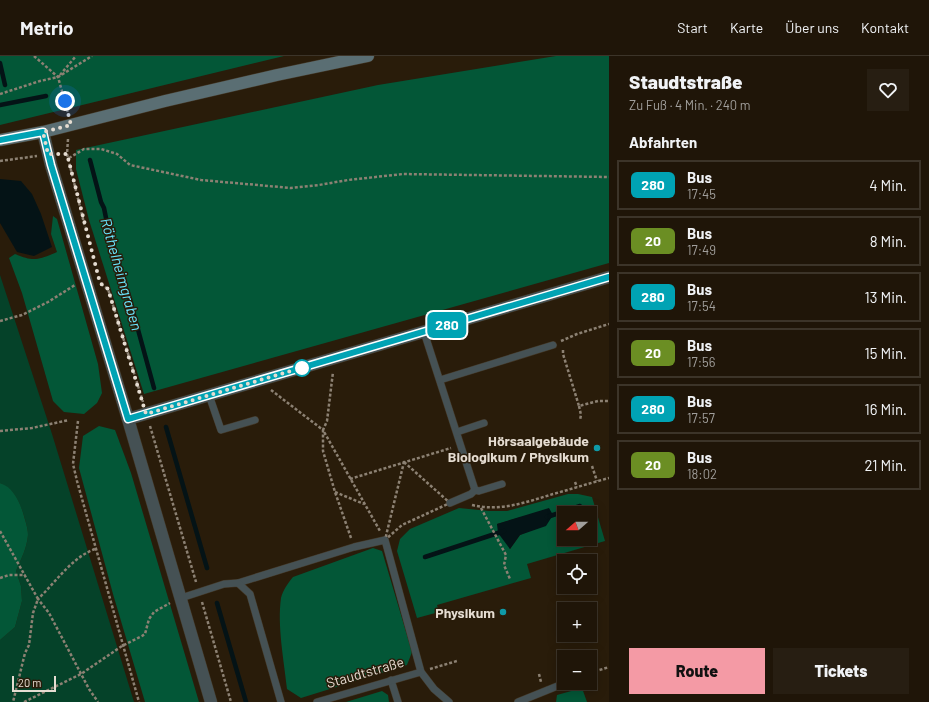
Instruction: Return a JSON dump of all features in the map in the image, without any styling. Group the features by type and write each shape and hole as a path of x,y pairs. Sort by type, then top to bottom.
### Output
{"main road":[{"path":"0,140 43,132 165,101 368,56"}],"street":[{"path":"43,132 48,154 211,702"},
{"path":"128,419 609,277"}],"lane":[{"path":"424,332 475,490"},
{"path":"440,380 553,345"},
{"path":"209,395 221,430 255,420"},
{"path":"457,432 484,423"},
{"path":"452,502 471,494 475,490 479,491 502,484"},
{"path":"181,598 199,591 224,584 238,583 354,547 385,540"},
{"name":"Staudtstraße","path":"385,540 421,672 434,689 450,702"},
{"path":"238,583 250,594 281,702"},
{"name":"Staudtstraße","path":"317,702 421,672"},
{"path":"392,680 398,702"},
{"path":"518,702 557,686"}],"path":[{"path":"34,56 58,77 71,125"},
{"path":"58,77 76,56"},
{"path":"0,94 40,81 58,77 92,56"},
{"path":"69,158 84,149 101,148 116,154 130,165 201,180 291,188 404,174 609,177"},
{"path":"0,162 48,154 67,154 86,232"},
{"path":"0,321 22,315 86,280"},
{"path":"100,283 108,289 199,591 230,702"},
{"path":"553,345 609,324"},
{"path":"563,340 563,354 579,406 581,415 580,420"},
{"path":"334,358 327,421 324,430 323,451 354,547"},
{"path":"258,380 324,430 385,540"},
{"path":"579,406 598,401 609,401"},
{"path":"576,416 581,415"},
{"path":"0,431 32,428 69,420"},
{"path":"78,421 73,464 95,549 139,702"},
{"path":"350,479 461,445"},
{"path":"404,462 452,502 481,507 519,505 609,478"},
{"path":"385,540 404,462"},
{"path":"592,466 597,481"},
{"path":"575,482 577,487"},
{"path":"335,492 364,504"},
{"path":"385,540 402,525 452,502"},
{"path":"481,507 506,555 504,565 510,579"},
{"path":"0,531 38,599 49,613 57,631 89,689 98,702"},
{"path":"13,702 25,653 29,645 33,613 38,599 69,566 84,553 95,549"},
{"path":"0,578 25,575"},
{"path":"24,702 81,674 122,646 145,634 149,620 154,612 181,598"},
{"path":"421,672 457,661"},
{"path":"597,671 609,667"}],"green space":[{"path":"0,56 284,56 0,125"},
{"path":"556,56 609,56 609,263 144,394 89,220 76,169 76,150 378,85"},
{"path":"53,216 57,219 98,364 102,393 97,403 84,414 64,412 53,401 22,293 9,258 15,254 36,259 57,252 51,234"},
{"path":"0,275 52,434 134,702 0,702 0,640 15,627 22,601 21,586 16,571 25,549 28,535 18,500 6,486 0,483"},
{"path":"99,426 115,430 131,473 199,702 145,702 113,594 79,468 83,436"},
{"path":"0,483 10,489 18,499 28,535 25,549 16,571 21,586 22,601 15,627 0,640"},
{"path":"568,494 578,494 592,497 595,506 557,506 557,546 588,546 527,564 531,578 437,605 439,612 417,618 397,551 400,539 410,529 459,508 507,511","holes":["521,517 527,532 520,535 510,549 497,524"]},
{"path":"597,514 605,541 597,543"},
{"path":"373,548 382,551 412,652 407,665 301,698 287,689 281,643 280,620 281,598 283,592 293,577"},
{"path":"575,690 583,690 587,702 556,702 557,695"},
{"path":"382,691 388,695 389,702 346,702"}],"shaded area":[{"path":"0,179 21,181 32,194 41,214 52,247 34,256 17,252 0,223"},
{"path":"549,508 553,515 546,526 520,535 510,549 498,533 497,524"}],"waterway":[{"path":"0,63 5,85"},
{"path":"0,105 46,96"},
{"name":"Röthelheimgraben","path":"90,160 119,264 121,281 128,293 154,388"},
{"name":"Röthelheimgraben","path":"166,427 207,568"},
{"path":"547,517 557,514"},
{"path":"425,557 504,531"},
{"name":"Röthelheimgraben","path":"217,603 246,702"}],"bus line":[{"name":"280","path":"0,140 43,132 51,165 128,419 609,277"}],"place":[{"name":"Hörsaalgebäude Biologikum / Physikum","path":"597,448"},
{"name":"Physikum","path":"503,612"}],"route":[{"path":"65,101 71,125 43,132 48,154 67,154 69,158 73,181 100,283 108,289 146,414 304,367 302,368"}]}
